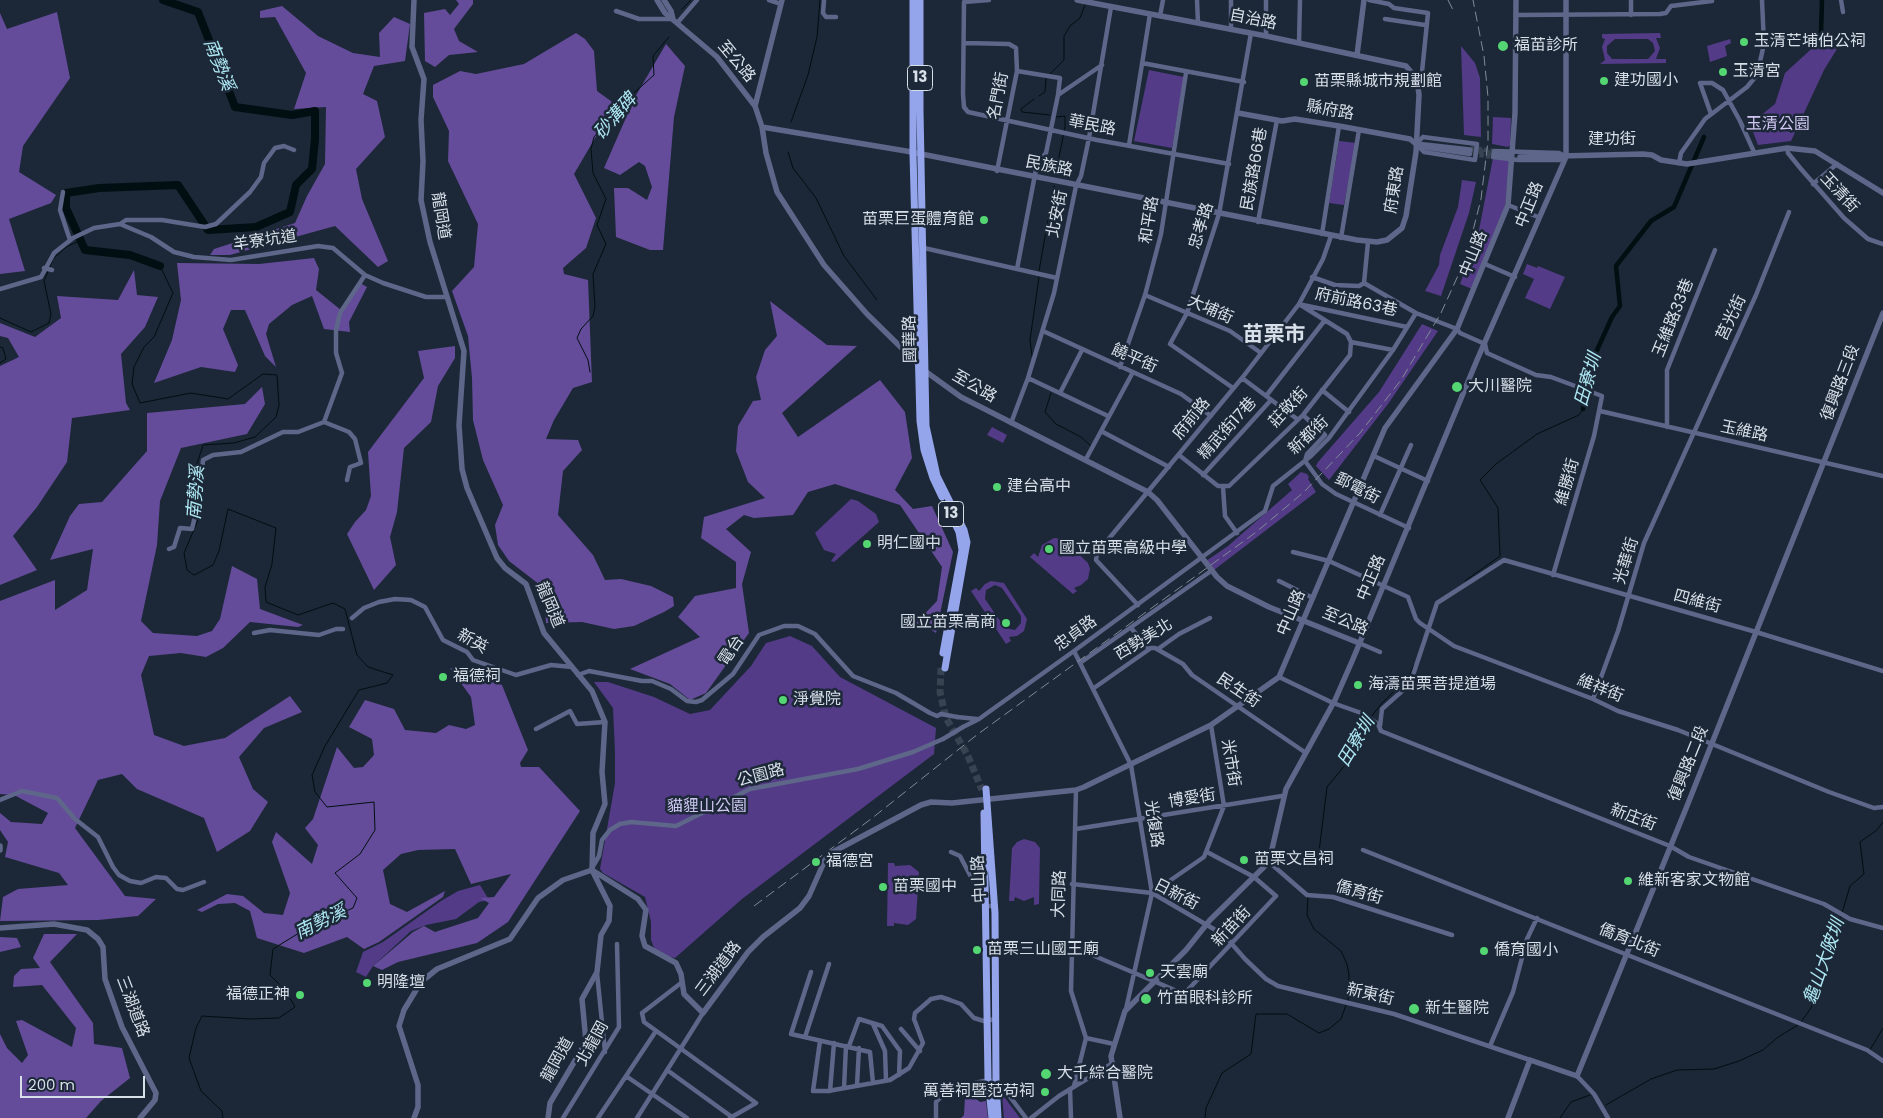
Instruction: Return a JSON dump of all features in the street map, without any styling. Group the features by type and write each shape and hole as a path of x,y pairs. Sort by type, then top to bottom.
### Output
{"main road":[{"name":"國華路","path":"914,0 913,154 920,421 924,450 960,532 962,542 943,668"},
{"name":"國華路","path":"920,0 926,426 935,477"},
{"path":"984,790 986,799"},
{"name":"中山路","path":"986,799 986,863 991,906 988,1021 992,1081"},
{"name":"中山路","path":"986,799 996,1019 992,1081"},
{"path":"992,1081 992,1118"},
{"path":"992,1081 998,1118"}],"street":[{"name":"龍岡道","path":"414,0 412,47 424,79 421,120 423,161 421,200 445,297 457,325 464,351 459,425 462,469 466,488 497,558 505,568 526,584 544,633 592,691 605,722 602,772 605,804 593,833 592,870 610,906 609,921 601,935 597,972 582,999 586,1042 550,1103 548,1118"},
{"name":"至公路","path":"657,0 665,13 676,20 717,57 755,106 762,127 774,183 796,224 824,265 845,290 925,371 950,391 1148,492 1158,500 1211,571 1227,586 1240,594 1380,652"},
{"name":"至公路","path":"664,0 676,20"},
{"path":"616,11 639,20 676,20 697,0"},
{"path":"755,106 781,2 769,0"},
{"path":"824,0 823,13 826,18 836,17"},
{"path":"964,43 964,2 989,0"},
{"name":"自治路","path":"1079,0 1252,33 1406,66 1417,79"},
{"path":"1160,16 1163,0"},
{"path":"1197,0 1198,23"},
{"path":"1231,0 1231,30"},
{"path":"1266,0 1266,36"},
{"path":"1299,43 1300,0"},
{"path":"1357,55 1364,0"},
{"path":"1369,0 1389,4 1394,8 1428,13 1422,72 1417,79"},
{"name":"中山路","path":"986,799 1076,790 1211,725 1279,677 1393,415 1457,329 1508,205 1516,0"},
{"name":"中正路","path":"1268,862 1282,796 1333,703 1409,528 1538,217 1566,157 1566,0"},
{"path":"1631,0 1631,15"},
{"path":"1679,163 1681,153 1705,119 1753,82 1762,63 1764,44 1762,0"},
{"path":"1841,0 1843,12"},
{"path":"1516,15 1660,14 1666,13 1671,6 1712,1"},
{"name":"北安街","path":"1011,423 1043,331 1057,278 1076,186 1081,176 1089,138 1111,7"},
{"path":"1129,145 1150,14"},
{"path":"1384,19 1426,25"},
{"name":"忠孝路","path":"1234,388 1170,344 1187,312 1219,214 1252,33"},
{"name":"名門街","path":"964,43 1009,44 1016,48 1017,71 997,170"},
{"name":"華民路","path":"964,43 964,107 968,112 1051,131 1229,164"},
{"path":"1142,63 1244,82"},
{"path":"1058,95 1102,65"},
{"path":"1017,71 1060,78 1046,153 1037,164 1017,269"},
{"name":"和平路","path":"1120,367 1146,295 1161,234 1186,72"},
{"name":"府東路","path":"1330,236 1368,242 1387,240 1402,228 1406,216 1416,144 1419,95 1417,79"},
{"path":"1711,114 1700,83 1717,86 1730,99 1754,152 1787,148 1815,152 1883,193"},
{"name":"縣府路","path":"1238,113 1277,120 1295,119 1339,126 1410,140 1416,144"},
{"name":"民族路66巷","path":"1258,222 1277,120"},
{"path":"1322,234 1339,126"},
{"name":"民族路","path":"762,127 997,170 1330,236"},
{"path":"1341,238 1360,130"},
{"path":"1423,138 1477,144 1475,160 1424,152 1416,144 1423,138"},
{"path":"1416,144 1470,151"},
{"path":"1255,172 1260,145"},
{"path":"0,289 41,276 54,252 71,239 94,228 120,224 126,220 162,220 205,227 216,224 250,192 261,177 264,162 275,148 284,146 294,150"},
{"name":"玉清街","path":"1787,148 1788,153 1813,184 1844,218 1868,239 1883,244"},
{"name":"建功街","path":"1520,156 1566,157 1572,154 1643,154 1687,164 1754,152"},
{"path":"1493,154 1511,156 1559,153 1566,157"},
{"path":"1257,158 1270,161"},
{"path":"1813,184 1837,164"},
{"path":"63,192 60,210 71,239"},
{"path":"1508,205 1538,217"},
{"name":"莒光街","path":"1692,433 1758,290 1790,212"},
{"name":"羊寮坑道","path":"120,224 151,238 174,252 194,258 231,260 324,247 341,253 365,275 404,291 437,298 445,297"},
{"name":"府前路","path":"1138,605 1096,560 1096,556 1234,388 1299,304 1323,259 1330,236"},
{"path":"1364,284 1368,242"},
{"path":"924,248 1057,278"},
{"name":"玉維路33巷","path":"1667,427 1666,370 1715,250"},
{"path":"1485,264 1514,277"},
{"path":"44,268 52,270"},
{"path":"324,422 342,373 336,353 336,330 340,313 365,275"},
{"path":"1312,277 1335,285 1359,286 1364,284 1416,313 1457,329 1460,333 1485,344"},
{"name":"大埔街","path":"1146,295 1230,331 1261,353"},
{"path":"1299,304 1347,334 1351,342 1392,350"},
{"name":"府前路63巷","path":"1299,304 1406,327"},
{"name":"新都街","path":"1201,558 1265,511 1273,486 1329,438 1350,412 1416,313"},
{"name":"復興路三段","path":"1824,462 1883,313"},
{"path":"1266,396 1325,320"},
{"name":"饒平街","path":"1043,331 1181,394 1211,416"},
{"name":"莊敬街","path":"1223,487 1229,486 1239,478 1303,415 1350,355 1351,342"},
{"name":"維勝街","path":"1485,344 1487,353 1495,357 1536,375 1551,377 1602,396 1600,411 1553,574"},
{"path":"1060,393 1082,350"},
{"path":"1086,459 1133,372"},
{"path":"1028,378 1108,416"},
{"path":"1242,378 1297,419"},
{"path":"1322,390 1350,412"},
{"name":"精武街17巷","path":"1203,475 1271,400"},
{"name":"玉維路","path":"1600,411 1883,476"},
{"path":"1303,415 1325,435 1307,454 1304,461"},
{"path":"169,549 174,546 180,528 192,529 194,525 193,482 202,471 203,460 213,455 241,452 283,432 298,432 324,422 349,432 355,439 361,463 350,467 347,480"},
{"path":"1101,430 1169,467"},
{"name":"光華街","path":"1593,699 1629,596 1644,543 1692,433"},
{"path":"1380,515 1411,445"},
{"path":"1179,455 1203,475 1223,487 1225,516 1237,533"},
{"path":"1374,456 1428,481"},
{"name":"郵電街","path":"1304,461 1311,473 1328,490 1409,528"},
{"name":"復興路二段","path":"1577,1076 1824,462"},
{"name":"維祥街","path":"1293,552 1329,561 1408,597 1416,619 1454,646 1593,699 1618,711 1712,744 1829,792 1874,808 1883,806"},
{"name":"忠貞路","path":"963,727 979,719 1201,558"},
{"name":"四維街","path":"1429,629 1437,603 1504,560 1756,632 1883,671"},
{"path":"1080,663 1211,571"},
{"path":"1279,581 1313,598"},
{"name":"新英","path":"352,618 364,608 379,602 395,599 411,600 425,607 444,640 467,652 473,660 516,675 551,665 572,667"},
{"name":"西勢美北","path":"1094,688 1149,649 1158,649 1179,634 1210,618"},
{"name":"電台","path":"578,675 588,671 642,681 652,681 671,689 687,701 696,702 702,700 733,674 758,635 784,626 798,626 815,634 853,676 896,693 937,716 941,714 979,719"},
{"path":"1131,628 1149,649"},
{"path":"254,632 270,630 319,635 336,629 343,629"},
{"path":"1279,677 1333,703 1364,714 1379,725 1382,709 1410,684 1429,629"},
{"name":"民生街","path":"1158,649 1183,664 1192,675 1240,706 1306,753"},
{"name":"光復路","path":"1074,651 1131,765 1152,893 1125,1011"},
{"path":"536,729 570,711 577,724 605,722"},
{"name":"米市街","path":"1152,893 1204,857 1224,806 1211,725"},
{"name":"新庄街","path":"1379,725 1381,731 1670,846 1689,857 1824,904 1850,919 1883,928"},
{"name":"公園路","path":"592,870 599,856 602,840 610,830 620,824 630,822 676,826 750,789 858,769 913,752 943,739 963,727"},
{"name":"大同路","path":"1076,790 1076,829 1072,884 1072,991 1086,1038"},
{"path":"0,800 22,792 56,798 74,819 98,837 112,867 119,875 130,881 140,883 156,877 166,878 177,889 183,890 204,882"},
{"name":"博愛街","path":"1076,829 1282,796"},
{"name":"三湖道路","path":"592,870 638,899 646,910 642,936 645,946 676,963 681,974 684,994 703,1013 748,952 763,936 800,908 809,896 825,860 832,853 921,805 986,799"},
{"name":"僑育北街","path":"1363,850 1867,1050 1883,1061"},
{"path":"951,852 960,856 971,877 991,906"},
{"path":"1206,852 1254,877"},
{"path":"1120,1118 1111,1056 1125,1011 1154,983 1268,862"},
{"name":"僑育街","path":"1268,862 1308,895 1333,896 1452,934"},
{"path":"971,877 986,863"},
{"path":"414,1118 418,1106 418,1085 400,1026 404,1010 421,982 437,969 510,939 517,932 530,908 544,892 563,880 592,870"},
{"name":"新苗街","path":"1154,983 1184,994 1232,944 1276,896 1254,877"},
{"name":"日新街","path":"1072,884 1152,893 1207,926 1221,932 1232,944"},
{"path":"1490,1046 1513,992 1528,939 1537,918"},
{"name":"三湖道路","path":"0,928 54,924 87,930 98,939 103,947 105,979 122,1027 156,1093 155,1100 140,1118"},
{"name":"北龍岡","path":"563,1118 619,1028 616,944"},
{"name":"新東街","path":"1232,944 1266,978 1278,986 1394,1014 1577,1076 1594,1094 1608,1118"},
{"path":"1071,946 1154,983"},
{"path":"805,1037 829,964"},
{"path":"597,972 605,1052"},
{"path":"811,972 791,1034 870,1052 873,1083"},
{"path":"667,1070 731,1117 756,1103 644,1022 642,1013 681,983"},
{"path":"820,1041 813,1091 830,1091 886,1080 899,1075 909,1068 923,1043 922,1036 914,1019 922,1006 931,999 941,997 961,1004 974,1018 988,1021 996,1019"},
{"path":"637,1118 703,1013"},
{"path":"844,1088 848,1046 859,1019 885,1029 898,1047 900,1051 899,1075"},
{"path":"873,1024 885,1051 886,1080"},
{"path":"901,1029 920,1051"},
{"path":"598,1118 656,1031"},
{"path":"1071,1118 1072,1088 1086,1038 1114,1044"},
{"path":"830,1091 834,1043"},
{"path":"857,1086 859,1048"},
{"path":"1508,1118 1530,1060"},
{"path":"1031,1118 1072,1088 1112,1063"},
{"path":"626,1076 652,1092 687,1118"},
{"path":"936,1118 936,1102 949,1089 992,1081 1002,1086 1026,1118"}],"green space":[{"path":"1660,33 1661,38 1656,38 1660,48 1656,59 1666,59 1666,63 1600,64 1605,60 1602,47 1605,39 1602,38 1602,34","holes":["1615,39 1648,39 1653,43 1655,51 1648,59 1612,59 1607,53 1607,46"]},
{"path":"1730,39 1731,43 1725,46 1727,56 1710,62 1707,46"},
{"name":"玉清公園","path":"1831,40 1840,44 1824,70 1791,141 1758,145 1750,124 1775,104 1785,73 1819,42"},
{"path":"1461,46 1475,63 1480,78 1481,137 1464,135"},
{"path":"1149,70 1184,77 1172,148 1134,141"},
{"path":"1493,117 1511,118 1510,145 1508,147 1492,144"},
{"path":"1339,141 1356,143 1344,205 1329,203"},
{"path":"1493,158 1510,161 1505,206 1472,289 1460,284 1478,235"},
{"path":"1462,180 1476,182 1469,213 1441,296 1425,291 1439,265 1440,255 1458,207"},
{"path":"1527,264 1537,268 1538,266 1565,277 1550,309 1525,298 1534,279 1523,274"},
{"path":"1422,324 1438,331 1388,404 1329,480 1316,466 1318,462 1379,392"},
{"path":"992,427 1007,435 1003,443 987,435"},
{"path":"1301,472 1307,474 1316,492 1214,570 1206,561 1228,546 1292,490 1288,484"},
{"path":"851,499 858,501 876,514 879,522 834,562 831,561 836,554 824,550 815,533"},
{"path":"1054,538 1063,539 1088,563 1090,569 1088,579 1074,588 1077,591 1073,594 1030,557 1034,553 1038,557 1042,545"},
{"path":"991,581 1004,583 1027,619 1024,631 1017,636 1009,637 1011,641 1006,644 971,591 976,588 979,591 985,584","holes":["995,585 1002,588 1021,616 1021,623 1015,630 1005,628 985,599 986,590"]},
{"name":"貓貍山公園","path":"790,636 812,646 840,677 936,728 934,754 742,899 675,958 656,953 651,940 651,922 645,897 603,873 600,869 615,783 615,752 613,708 594,682 608,682 654,697 690,714 710,710 751,666 766,643"},
{"path":"1024,839 1035,842 1040,848 1039,904 1034,905 1034,897 1024,901 1015,897 1014,901 1009,901 1012,848 1017,842"},
{"path":"888,863 894,863 895,866 910,865 919,872 916,919 908,925 894,923 894,926 887,926"},
{"path":"480,885 489,900 479,902 456,919 426,925 411,931 373,966 366,977 356,972 363,952 383,942 458,891"},
{"path":"1002,1094 1020,1118 1004,1118"}],"shaded area":[{"path":"456,0 473,0 473,4 454,29 459,41 478,52 449,55 435,67 425,61 424,13 445,9 450,15 459,4"},
{"path":"282,6 318,36 353,53 380,57 379,33 394,17 410,24 405,61 374,66 363,94 377,101 385,137 356,169 362,199 388,261 378,267 335,226 230,255 210,255 214,249 295,223 307,196 325,164 326,107 294,109 306,73 275,17 260,18 260,11"},
{"path":"57,12 70,78 23,146 19,172 56,195 51,203 9,219 25,271 0,274 0,13 7,29"},
{"path":"576,33 585,39 594,51 597,91 615,104 574,174 596,218 586,248 563,268 564,274 588,280 592,382 573,388 554,420 546,439 578,440 582,450 563,471 558,515 593,555 605,580 621,579 651,586 673,597 674,606 634,626 614,629 582,622 546,623 544,588 509,561 498,545 495,525 503,505 483,460 473,420 468,336 452,291 474,267 478,224 448,161 449,131 433,97 433,85 460,71 476,74 524,64"},
{"path":"666,44 685,66 674,117 663,250 650,250 616,237 614,188 628,188 647,200 652,187 645,166 639,162 620,175 604,168 635,97"},
{"path":"314,258 319,269 316,290 341,310 360,283 367,287 349,322 350,332 324,329 312,296 292,305 269,324 266,334 276,367 265,356 245,310 231,310 223,329 238,365 235,372 201,367 154,383 172,340 181,300 177,263 259,264"},
{"path":"134,270 137,295 158,297 145,327 121,354 126,403 130,410 72,418 67,462 37,507 13,536 37,570 0,585 0,366 19,357 8,338 0,336 0,323 35,337 61,318 57,296 118,300"},
{"path":"770,301 827,345 857,346 782,413 798,437 880,380 905,412 912,458 895,490 913,509 932,506 953,552 936,633 922,624 915,628 914,625 937,601 942,567 900,505 835,484 808,492 793,515 754,518 744,515 726,529 751,552 742,584 749,633 706,693 690,700 670,684 630,669 700,637 678,617 695,596 736,588 736,562 701,538 704,517 765,498 748,482 736,451 738,426 753,401 761,400 756,377 765,350 777,336"},
{"path":"455,346 455,358 438,386 431,422 404,448 397,512 390,537 396,565 374,590 347,534 366,510 371,496 368,452 424,378 418,351"},
{"path":"262,387 265,404 247,434 181,448 160,501 157,545 141,621 153,633 197,636 212,631 220,619 232,566 257,579 260,609 303,625 298,627 250,622 223,648 206,657 181,653 149,656 141,675 154,735 184,746 225,738 290,696 302,712 264,728 239,757 253,789 268,802 250,831 217,852 204,818 137,789 122,774 98,780 75,828 125,896 156,899 138,916 98,920 0,921 3,897 18,889 68,885 59,873 5,857 8,842 0,830 0,813 11,822 42,824 48,813 14,795 0,794 0,601 55,580 55,610 87,590 93,549 50,560 70,516 79,504 102,502 147,451 147,413 245,404"},
{"path":"450,668 502,685 528,750 520,763 521,767 539,767 580,811 508,922 477,943 398,962 382,970 373,966 413,932 424,926 435,932 478,918 489,903 480,898 494,897 511,874 471,884 455,849 418,850 401,854 383,870 390,904 407,912 445,891 443,897 379,942 364,949 347,937 304,953 257,938 250,911 235,903 218,904 202,912 197,910 227,894 243,896 264,913 283,915 290,893 272,842 276,832 312,864 318,845 305,828 313,819 337,747 354,768 363,767 374,755 372,739 349,727 365,700 394,709 405,730 436,733 449,725 466,729 475,725 471,697"},
{"path":"44,934 77,934 50,962 93,1023 94,1044 122,1048 130,1078 101,1101 86,1118 0,1118 0,1034 7,1048 22,1063 28,1055 16,1021 22,1020 72,1047 76,1028 42,985 13,987 14,976 21,969 40,968 33,958"},
{"path":"0,937 17,938 21,947 0,952"},
{"path":"970,1094 980,1102 986,1101 988,1118 961,1118 964,1115 965,1097"}],"waterway":[{"name":"南勢溪","path":"160,266 130,255 85,250 66,208 66,193 99,188 178,185 208,230 256,227 290,212 296,185 312,169 315,139 315,111 292,115 235,107 198,12 163,0"},
{"name":"砂溝碑","path":"682,9 691,0"},
{"path":"791,122 808,75 817,37 820,0"},
{"path":"1821,33 1822,0"},
{"path":"1049,75 1064,60 1064,36 1070,26 1080,18 1085,5"},
{"name":"砂溝碑","path":"590,372 588,360 577,338 581,329 593,316 595,307 593,274 606,244 597,225 606,199 593,173 591,149 594,137 626,100 654,75 653,56 669,37"},
{"path":"1039,96 1045,92 1046,78"},
{"path":"1034,99 1021,109 1022,112 1050,115"},
{"path":"1056,117 1065,116 1065,127 1058,162"},
{"name":"田寮圳","path":"1583,409 1593,359 1612,317 1620,306 1616,266 1651,221 1674,207 1704,137"},
{"path":"788,152 793,168 816,198 844,256 877,300"},
{"path":"1039,271 1054,186"},
{"path":"0,318 31,332 49,323 51,314 44,281 53,259 66,247 81,240"},
{"name":"南勢溪","path":"160,266 173,293 154,337 144,347 134,367 132,384 140,403 191,393 228,399 263,374 277,375 279,405 276,417 255,437 234,443 203,445 196,467 196,475"},
{"path":"1032,356 1030,340 1039,277"},
{"path":"0,347 3,348 6,359 0,363"},
{"path":"1051,393 1045,412 1056,424 1081,437 1091,446"},
{"name":"田寮圳","path":"1465,581 1500,556 1498,508 1480,480 1496,464 1537,434 1579,415 1583,409"},
{"name":"南勢溪","path":"197,481 199,518 184,553 187,570 194,575 213,565 219,551 228,509 276,528 272,564 265,587 266,602 298,615 333,603 345,609 357,655 368,667 393,675 387,683 359,690 325,746 312,775 315,792 327,807 374,802 375,830 360,854 335,873 357,898 353,908 307,928 273,949 270,975 286,991 295,1007 279,1018 250,1019 202,1016 196,1028 189,1058 201,1091 222,1111 223,1118"},
{"name":"田寮圳","path":"1371,717 1382,703 1408,678 1414,665"},
{"name":"田寮圳","path":"1317,868 1327,787 1346,764 1363,728 1369,720"},
{"name":"龜山大陂圳","path":"1801,1022 1811,1008 1824,974 1850,886 1864,874 1860,842 1877,830 1883,822"},
{"name":"田寮圳","path":"1308,897 1307,915 1314,929 1341,951 1347,964 1349,975 1348,1001"},
{"name":"田寮圳","path":"1205,1118 1206,1108 1222,1073 1251,1054 1256,1014 1287,1014 1319,1033 1329,1029 1341,1019 1346,1005"},
{"name":"龜山大陂圳","path":"1606,1105 1651,1079 1677,1070 1714,1069 1739,1061 1763,1050 1778,1037 1798,1025"},
{"path":"1870,1050 1883,1028"},
{"name":"龜山大陂圳","path":"1560,1118 1571,1102 1590,1095"}],"tunnel":[{"path":"1471,148 1494,151"},
{"path":"1470,150 1494,154"},
{"path":"1473,154 1493,157"},
{"path":"941,668 940,692 946,718 968,756 982,790"}],"railway":[{"path":"1448,0 1453,10"},
{"path":"754,906 871,819 978,734 1255,533 1304,492 1360,433 1401,380 1441,313 1466,258 1481,199 1488,141 1488,97 1484,56 1473,0"}],"place":[{"name":"玉清芒埔伯公祠","path":"1744,42"},
{"name":"福苗診所","path":"1503,46"},
{"name":"玉清宮","path":"1723,72"},
{"name":"建功國小","path":"1604,81"},
{"name":"苗栗縣城市規劃館","path":"1304,82"},
{"name":"苗栗巨蛋體育館","path":"984,220"},
{"name":"大川醫院","path":"1457,387"},
{"name":"建台高中","path":"997,487"},
{"name":"明仁國中","path":"867,544"},
{"name":"國立苗栗高級中學","path":"1049,549"},
{"name":"國立苗栗高商","path":"1006,623"},
{"name":"福德祠","path":"443,677"},
{"name":"海濤苗栗菩提道場","path":"1358,685"},
{"name":"淨覺院","path":"783,700"},
{"name":"苗栗文昌祠","path":"1244,860"},
{"name":"福德宮","path":"816,862"},
{"name":"維新客家文物館","path":"1628,881"},
{"name":"苗栗國中","path":"883,887"},
{"name":"苗栗三山國王廟","path":"977,950"},
{"name":"僑育國小","path":"1484,951"},
{"name":"天雲廟","path":"1150,973"},
{"name":"明隆壇","path":"367,983"},
{"name":"福德正神","path":"300,995"},
{"name":"竹苗眼科診所","path":"1146,999"},
{"name":"新生醫院","path":"1414,1009"},
{"name":"大千綜合醫院","path":"1046,1074"},
{"name":"萬善祠暨范苟祠","path":"1045,1092"}],"district":[{"name":"苗栗市","path":"1274,336"}]}
